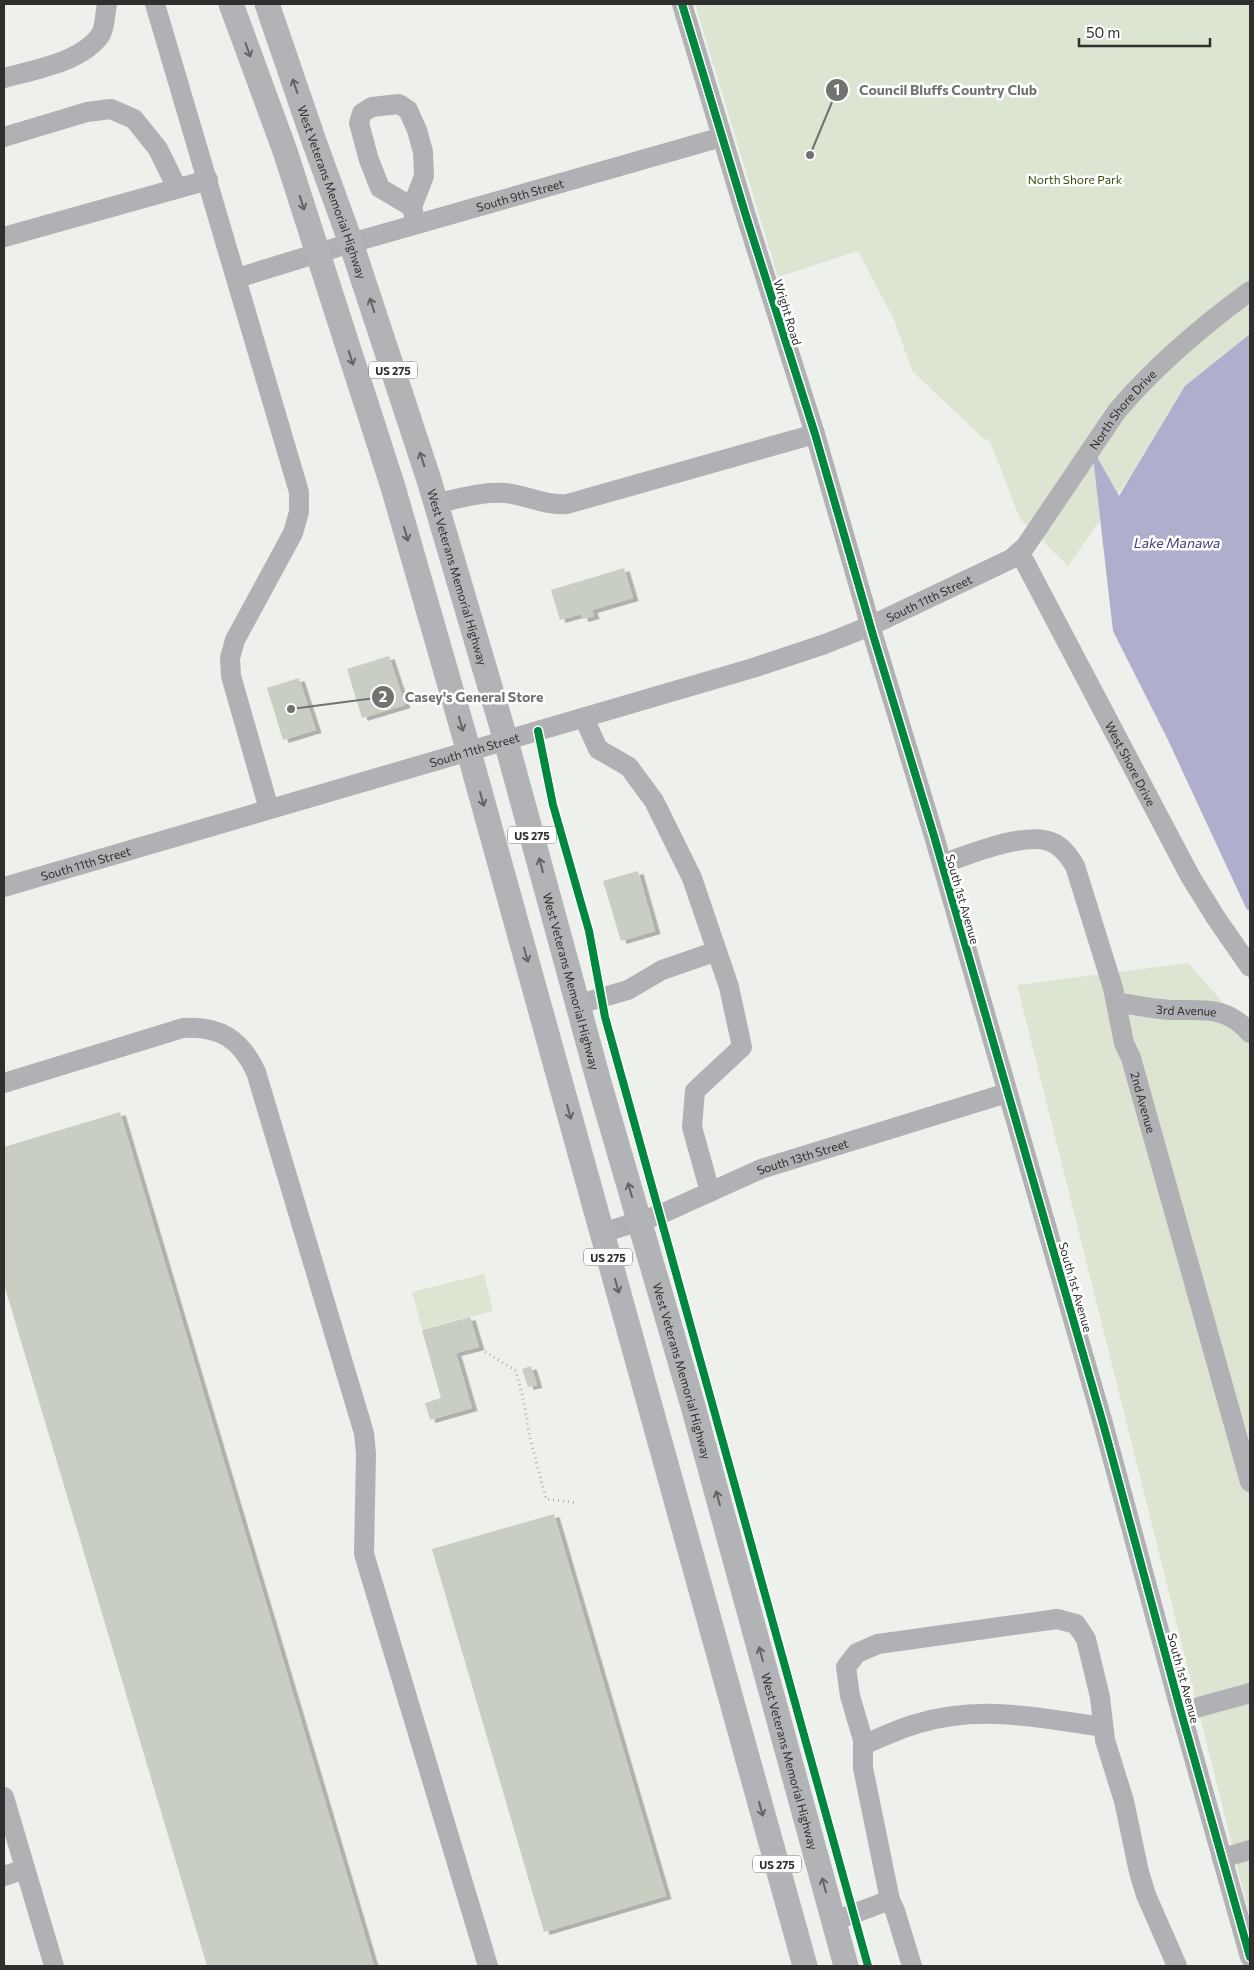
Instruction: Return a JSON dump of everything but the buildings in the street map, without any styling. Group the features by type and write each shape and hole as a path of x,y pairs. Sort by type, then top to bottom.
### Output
{"main road":[{"name":"US 275","path":"231,4 285,151 393,487 469,752 805,1966"},
{"name":"West Veterans Memorial Highway","path":"267,4 351,243 436,503 506,741 693,1406 846,1966"}],"street":[{"path":"4,78 52,65 88,49 102,33 107,4"},
{"path":"155,4 299,492 299,512 293,533 235,640 230,658 231,676 269,809"},
{"name":"Wright Road","path":"682,4 815,434 870,626"},
{"path":"399,104 408,110 417,130 423,152 424,176 414,216 380,188 369,160 359,123 362,113 372,108 399,104"},
{"path":"4,137 87,112 111,110 134,119 158,149 177,188"},
{"name":"South 9th Street","path":"237,278 351,243 414,216 722,137"},
{"path":"4,237 208,180"},
{"name":"North Shore Drive","path":"1020,553 1026,547 1112,418 1135,390 1186,342 1250,291"},
{"path":"436,503 486,493 506,493 555,505 567,504 815,434"},
{"name":"South 11th Street","path":"4,887 752,668 825,644 870,626 1020,553"},
{"name":"West Shore Drive","path":"1020,553 1190,876 1250,967"},
{"name":"South 1st Avenue","path":"870,626 942,864 1104,1427 1250,1957"},
{"path":"584,718 598,749 629,767 654,801 692,878 729,987 742,1047 695,1091 692,1127 710,1192"},
{"name":"2nd Avenue","path":"942,864 975,852 1036,838 1051,842 1066,852 1075,866 1116,1002 1124,1043 1131,1058 1250,1482"},
{"path":"579,1004 628,990 662,970 717,951"},
{"name":"3rd Avenue","path":"1116,1002 1170,1010 1217,1010 1234,1018 1250,1033"},
{"path":"4,1083 184,1028 202,1027 220,1033 235,1042 248,1055 256,1072 364,1433 366,1454 364,1554 488,1966"},
{"name":"South 13th Street","path":"602,1233 660,1216 761,1169 1007,1093"},
{"path":"912,1966 890,1900 863,1768 863,1745 850,1696 846,1667 857,1653 878,1644 1057,1618 1076,1624 1086,1638 1100,1697 1105,1740 1124,1801 1143,1887 1177,1966"},
{"path":"1181,1712 1250,1693"},
{"path":"863,1745 916,1724 958,1715 1006,1713 1103,1728"},
{"path":"4,1797 54,1966"},
{"path":"1222,1858 1250,1850"},
{"path":"4,1876 25,1869"},
{"path":"834,1921 890,1900"}],"path":[{"path":"458,1356 481,1349 516,1371 524,1402 529,1434 546,1499 578,1502"}],"green space":[{"name":"North Shore Park","path":"695,4 1250,4 1250,335 1128,480 1068,566 1020,519 990,441 984,439 912,371 895,322 858,251 778,277"},
{"path":"1188,963 1250,1033 1250,1917 1017,985"},
{"path":"484,1274 493,1311 422,1329 412,1292"}],"water":[{"name":"Lake Manawa","path":"1250,334 1250,910 1247,910 1168,740 1113,631 1092,448 1119,496 1185,386"}],"cycle path":[{"path":"682,4 746,216 815,434 934,836 1104,1427 1250,1957"},
{"path":"538,731 553,805 589,931 605,1017 868,1966"}],"place":[{"name":"Council Bluffs Country Club","path":"810,155"},
{"name":"Casey's General Store","path":"291,709"}]}
